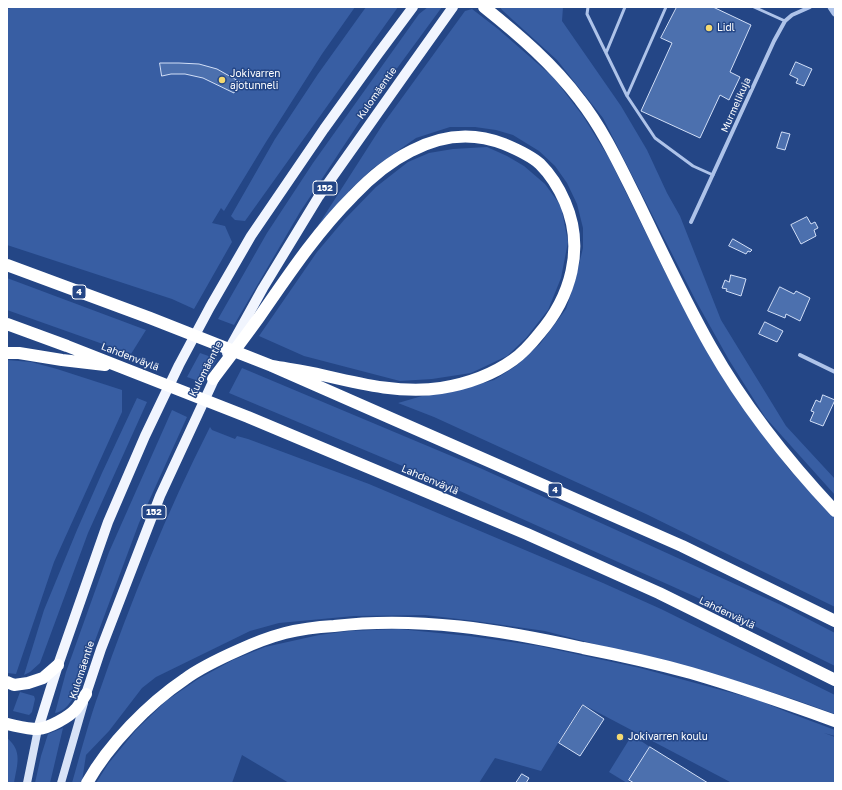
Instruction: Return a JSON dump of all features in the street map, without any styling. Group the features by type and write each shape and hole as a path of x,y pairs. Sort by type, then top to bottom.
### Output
{"highway":[{"path":"484,7 510,27 536,51 559,74 581,100 618,162 708,341 738,391 766,431 835,511"},
{"path":"213,379 283,282 337,212 386,165 409,151 426,143 447,137 465,136 496,141 513,147 539,163 561,191 574,227 574,264 568,285 561,302 549,323 529,347 513,360 492,373 471,381 440,388 415,390 382,387 272,366"},
{"name":"4","path":"7,265 150,318 272,366 682,546 835,620"},
{"name":"Lahdenväylä","path":"7,324 248,417 541,540 658,593 835,680"},
{"path":"7,353 19,352 62,360 124,368"},
{"path":"87,783 108,751 132,724 154,703 185,678 220,658 251,644 285,633 318,627 361,623 406,622 451,625 554,641 690,673 751,692 835,722"},
{"path":"7,682 14,685 28,683 43,678 58,665"},
{"path":"7,724 38,729 54,723 75,710 86,694"}],"main road":[{"path":"27,783 38,729 58,665 108,522 145,436 179,365 251,236 324,129 413,7"},
{"name":"Kulomäentie","path":"61,783 86,694 101,649 160,496 213,379 264,288 319,196 453,7"}],"street":[{"name":"Murmelikuja","path":"691,222 774,41 785,21 792,15 810,7"},
{"path":"831,7 835,13"},
{"path":"800,355 835,372"}],"lane":[{"path":"588,7 587,14 627,96 655,138 693,166 713,175"},
{"path":"606,53 625,7"},
{"path":"627,96 666,7"},
{"path":"755,7 785,21"}],"shaded area":[{"path":"14,7 355,7 322,54 224,211 221,208 212,223 225,226 232,242 194,309 172,299 7,245 7,9"},
{"path":"366,7 398,7 245,221 235,220 231,216 275,139 318,74"},
{"path":"428,7 442,7 376,97 300,212 234,325 218,319 267,233 313,163 419,14"},
{"path":"500,7 563,7 562,21 621,106 647,150 667,193 680,216 721,320 786,426 835,479 835,495 765,417 729,360 696,301 603,118 557,60"},
{"path":"472,9 498,29 553,77 583,116 609,158 666,274 727,380 788,468 835,518 835,607 646,514 434,417 398,403 422,396 452,392 494,380 516,366 540,344 566,309 583,248 583,228 577,204 567,183 555,166 539,151 513,135 496,130 475,127 450,127 416,138 372,169 351,189 317,227 383,124 465,11"},
{"path":"487,147 524,166 545,184 561,206 568,242 561,278 548,310 526,338 507,356 471,373 432,379 400,381 304,356 259,336 317,252 344,220 376,187 408,162 429,153 453,149"},
{"path":"7,278 146,330 131,354 7,310"},
{"path":"200,353 217,359 204,383 187,377"},
{"path":"7,360 31,362 122,390 122,412 54,562 16,674 7,673"},
{"path":"242,368 480,468 781,605 835,633 835,666 696,597 431,478 229,393"},
{"path":"137,398 147,402 88,533 40,663 24,675 44,610 102,473"},
{"path":"172,410 187,417 139,523 74,697 64,709 55,713 66,672 109,552"},
{"path":"210,427 212,430 235,439 237,436 248,439 369,484 661,609 835,695 835,714 739,682 545,631 425,615 354,616 279,623 250,631 156,677 142,688 109,731 86,755 82,781 79,783 72,783 96,701 137,590 164,524"},
{"path":"399,629 469,636 539,646 640,668 758,700 835,730 835,736 824,733 835,737 835,783 732,783 582,704 541,771 495,758 479,783 289,783 242,755 232,783 96,783 108,764 136,730 166,701 198,679 233,660 265,647 319,635 349,631"},
{"path":"20,692 34,696 35,699 32,712 29,715 13,711"},
{"path":"63,728 50,783 35,783 48,734"},
{"path":"632,735 650,747 627,783 609,772"},
{"path":"7,738 15,748 18,759 14,783 7,783"}],"building":[{"path":"677,7 713,7 751,25 730,72 740,77 729,100 720,95 700,138 641,111 672,43 661,38"},
{"path":"796,62 812,69 804,86 796,83 798,79 790,75"},
{"name":"Jokivarren ajotunneli","path":"160,63 199,64 217,69 240,82 234,93 203,78 185,74 171,74 162,76"},
{"path":"782,132 790,134 785,150 777,148"},
{"path":"807,217 811,224 815,222 818,228 814,230 816,236 801,244 791,225"},
{"path":"733,239 752,250 750,252 748,251 746,254 729,246"},
{"path":"731,275 746,279 741,296 726,291 727,289 722,288 725,280 729,282"},
{"path":"780,287 794,294 796,291 810,298 800,321 786,314 785,318 768,311"},
{"path":"765,322 783,331 777,342 759,334"},
{"path":"823,395 835,400 823,426 810,421 814,412 811,411 816,400 820,402"},
{"path":"583,705 604,719 580,756 559,743"},
{"path":"650,747 708,783 634,783 629,780"},
{"path":"522,774 529,778 526,783 516,783"}],"place":[{"name":"Lidl","path":"709,28"},
{"name":"Jokivarren ajotunneli","path":"222,80"},
{"name":"Jokivarren koulu","path":"620,737"}]}
